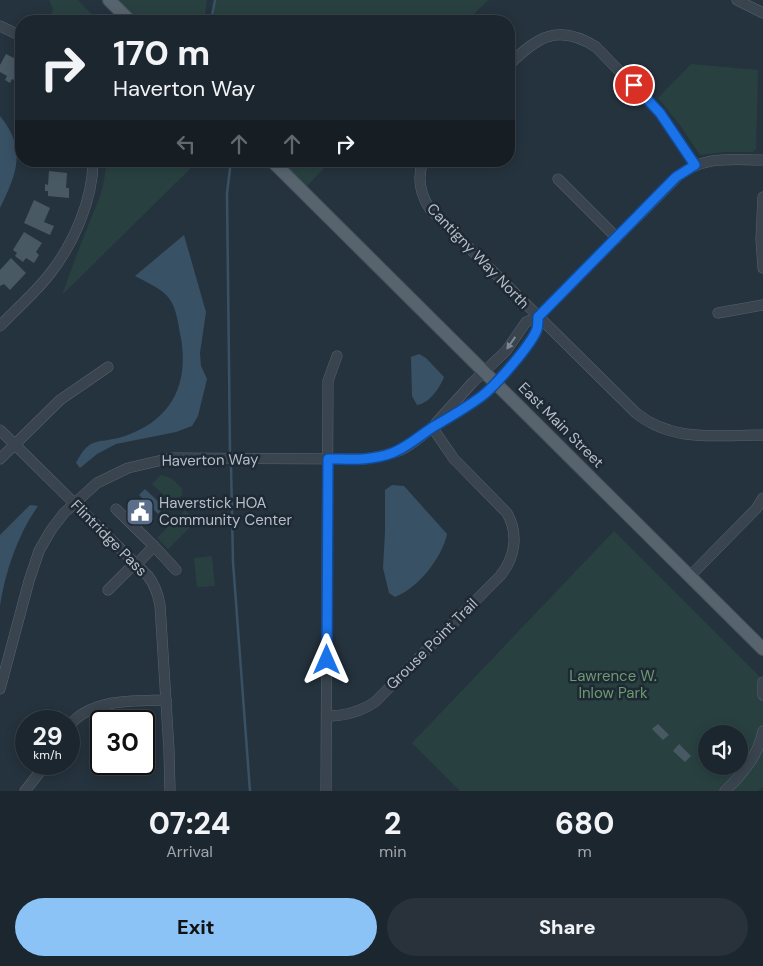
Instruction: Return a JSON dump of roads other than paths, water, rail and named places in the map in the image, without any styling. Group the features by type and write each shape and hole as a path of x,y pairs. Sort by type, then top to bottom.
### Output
{"main road":[{"path":"109,0 124,15"},
{"name":"East Main Street","path":"278,167 763,649"}],"street":[{"path":"738,0 763,13"},
{"path":"0,26 15,33"},
{"path":"515,59 534,42 553,35 565,35 586,41 596,47 660,113 695,165 712,160 763,160"},
{"name":"Haverton Way","path":"432,427 448,408 506,351 526,322 538,317 676,177 695,165"},
{"path":"0,326 43,282 62,256 88,200 93,167"},
{"name":"Cantigny Way North","path":"421,167 419,178 421,193 437,218 643,419 658,427 687,435 763,435"},
{"path":"558,179 617,238"},
{"path":"763,197 763,268"},
{"path":"718,313 763,305"},
{"name":"Haverton Way","path":"0,689 39,550 53,526 91,488 110,476 137,465 158,460 186,458 364,459 386,455 410,444 432,427 469,406 484,395 516,359 536,332 538,317"},
{"path":"326,791 328,381 337,356"},
{"path":"0,459 60,400 108,367"},
{"name":"Grouse Point Trail","path":"327,716 342,716 355,712 368,707 380,698 500,576 510,561 514,544 512,524 507,513 458,464 432,427"},
{"name":"Flintridge Pass","path":"0,430 152,581 158,596 171,778 170,791"},
{"path":"690,576 756,509 763,498"},
{"path":"116,509 176,570"},
{"path":"108,590 154,546"},
{"path":"763,682 763,695"},
{"path":"80,715 100,705 166,700"},
{"path":"725,791 749,764 756,752 763,731"},
{"path":"26,791 38,775"}],"water":[{"path":"0,116 14,139 15,167 11,184 0,208"},
{"path":"184,235 206,312 200,353 201,366 207,379 198,416 192,426 176,432 116,444 97,454 80,468 76,463 81,454 91,444 116,439 141,429 154,421 173,399 179,385 183,355 176,313 169,298 164,293 135,276"},
{"path":"419,354 426,358 444,377 430,398 417,405 412,396 411,357"},
{"path":"392,485 404,486 447,534 440,553 428,571 412,587 395,597 389,593 383,568 385,490"},
{"path":"145,489 164,507 158,514 139,495"},
{"path":"30,505 38,506 24,529 13,554 0,606 0,535"}],"waterway":[{"path":"212,15 215,0"},
{"path":"230,167 227,193 230,451"},
{"path":"231,466 233,562 250,791"}],"place":[{"name":"Haverstick HOA Community Center","path":"140,512"}],"park label":[{"name":"Lawrence W. Inlow Park","path":"613,684"}]}
